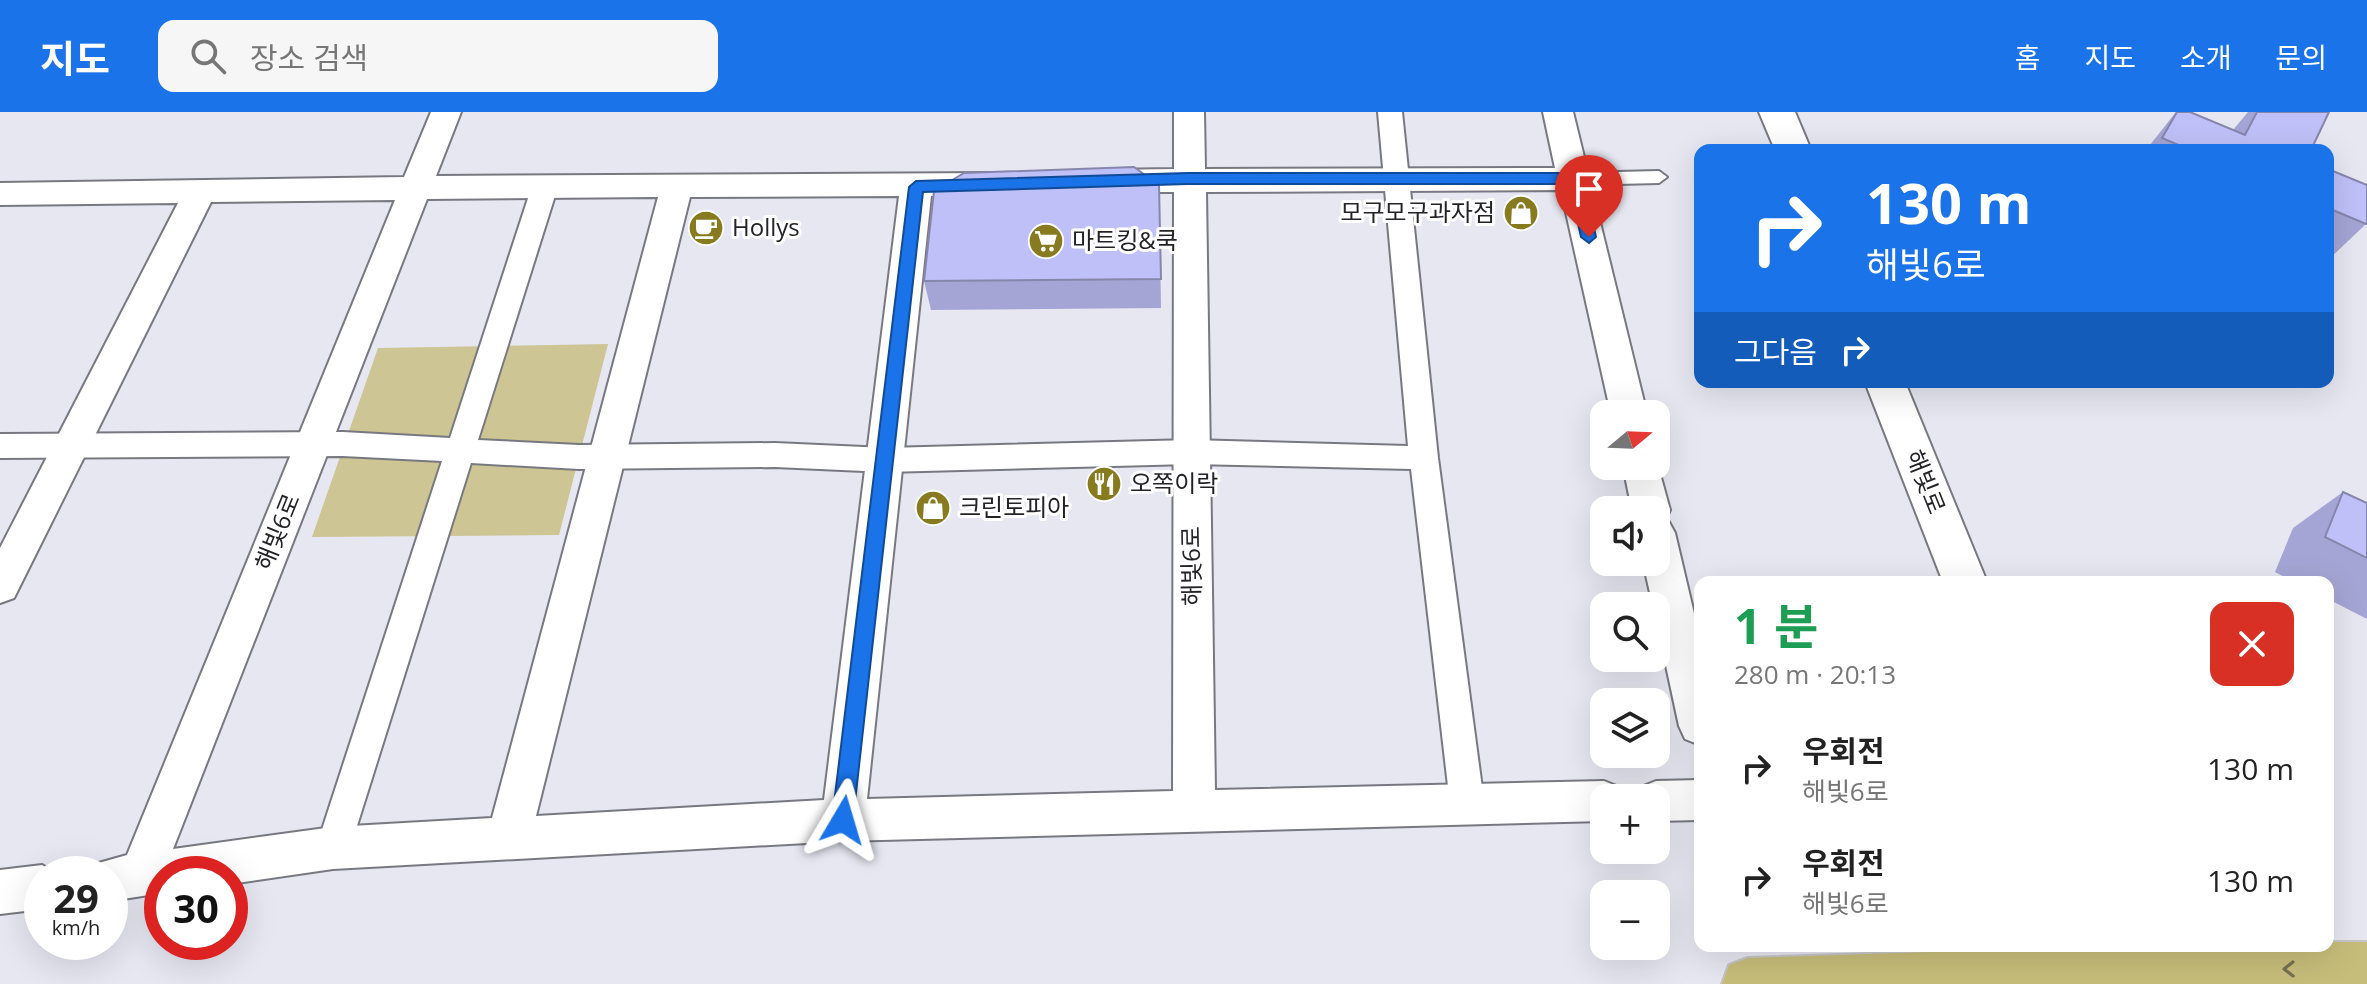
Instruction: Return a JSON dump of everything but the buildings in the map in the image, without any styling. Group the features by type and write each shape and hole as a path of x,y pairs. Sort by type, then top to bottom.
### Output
{"main road":[{"path":"1748,984 1829,983 2118,967 2367,968"}],"street":[{"name":"해빛6로","path":"128,872 313,446 413,188 446,112"},
{"name":"해빛6로","path":"1189,112 1194,809"},
{"path":"1390,112 1424,458 1467,803"},
{"path":"1558,112 1626,400"},
{"path":"1777,112 1790,144"},
{"path":"1076,182 1188,178 1575,179"},
{"path":"0,194 545,186 916,187 1028,183"},
{"path":"509,837 586,541 604,457 677,185"},
{"path":"333,848 545,186"},
{"path":"843,820 916,187"},
{"path":"0,586 200,192"},
{"name":"해빛로","path":"1887,388 1963,576"},
{"path":"0,446 343,444 604,457 775,455 886,460 1191,452 1424,458"},
{"path":"1666,576 1694,700"},
{"path":"1670,801 1694,800"},
{"name":"해빛6로","path":"128,877 333,848 509,837 843,820 1590,801"},
{"path":"0,892 24,889"}],"lane":[{"path":"1575,179 1659,177"}],"shaded area":[{"path":"608,344 559,535 312,537 378,348"}],"place":[{"name":"모구모구과자점","path":"1521,213"},
{"name":"Hollys","path":"706,228"},
{"name":"마트킹&쿡","path":"1046,241"},
{"name":"오쪽이락","path":"1104,484"},
{"name":"크린토피아","path":"933,508"}],"route":[{"path":"843,820 916,187 1188,178 1575,179 1589,237"}]}
